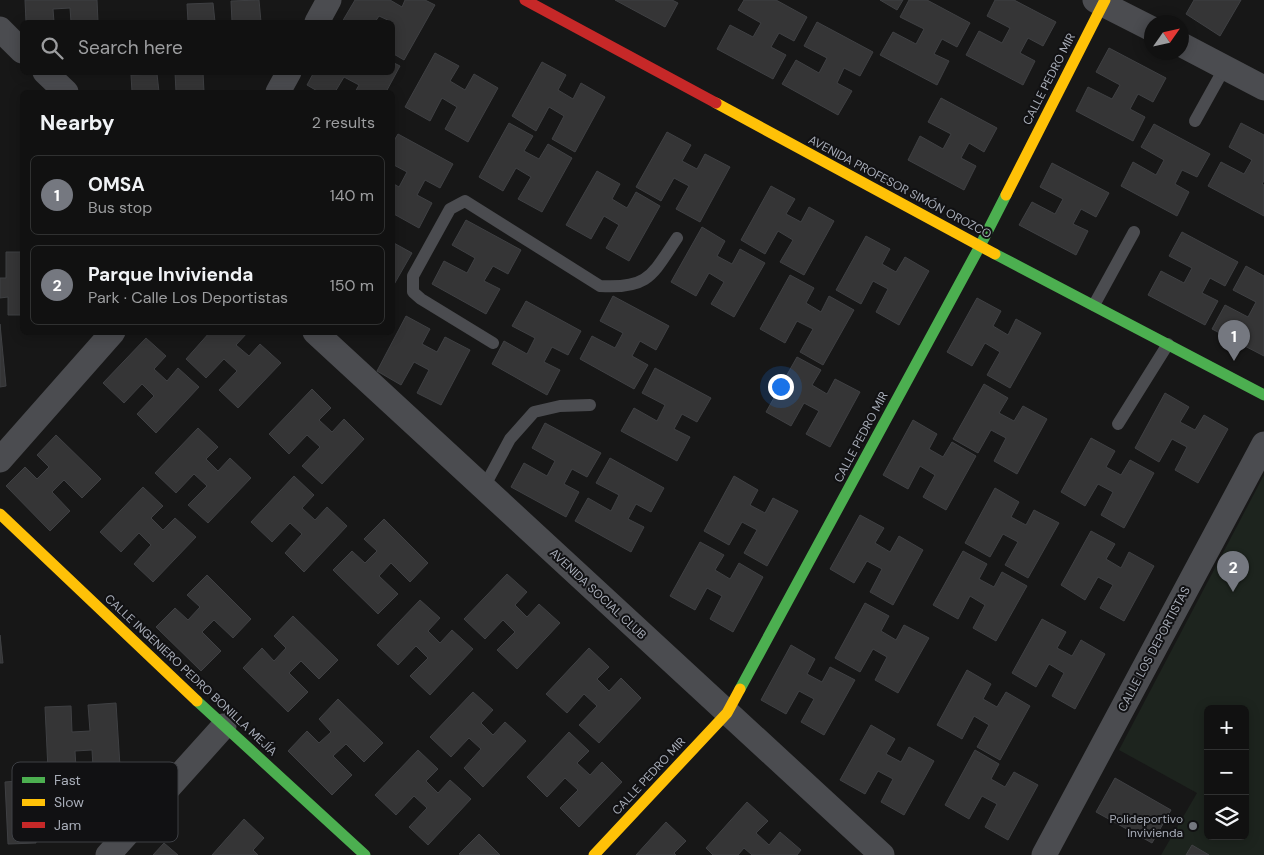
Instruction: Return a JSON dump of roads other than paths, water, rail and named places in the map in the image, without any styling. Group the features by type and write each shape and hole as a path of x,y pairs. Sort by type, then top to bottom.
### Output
{"street":[{"path":"318,20 329,0"},
{"name":"AVENIDA PROFESOR SIMÓN OROZCO","path":"525,0 980,246 1264,395"},
{"path":"1101,1 1144,25"},
{"name":"CALLE PEDRO MIR","path":"594,855 728,713 980,246 1101,1"},
{"path":"0,29 20,49"},
{"path":"1189,49 1264,88"},
{"path":"48,75 64,90"},
{"path":"279,90 287,75"},
{"path":"0,460 110,335"},
{"name":"AVENIDA SOCIAL CLUB","path":"318,335 882,855"},
{"name":"CALLE LOS DEPORTISTAS","path":"1044,855 1264,444"},
{"name":"CALLE INGENIERO PEDRO BONILLA MEJÍA","path":"0,514 224,726 365,855"},
{"path":"178,777 224,726"},
{"path":"108,855 120,842"}],"lane":[{"path":"1195,121 1225,67"},
{"path":"492,343 421,299 413,292 413,276 450,209 465,201 600,286 620,288 641,283 654,271 677,238"},
{"path":"1094,305 1134,232"},
{"path":"1118,424 1168,344"},
{"path":"483,489 510,439 534,412 560,406 590,404"}],"place":[{"name":"OMSA","path":"1234,361"},
{"name":"Parque Invivienda","path":"1233,592"},
{"name":"Polideportivo Invivienda","path":"1193,826"}]}
